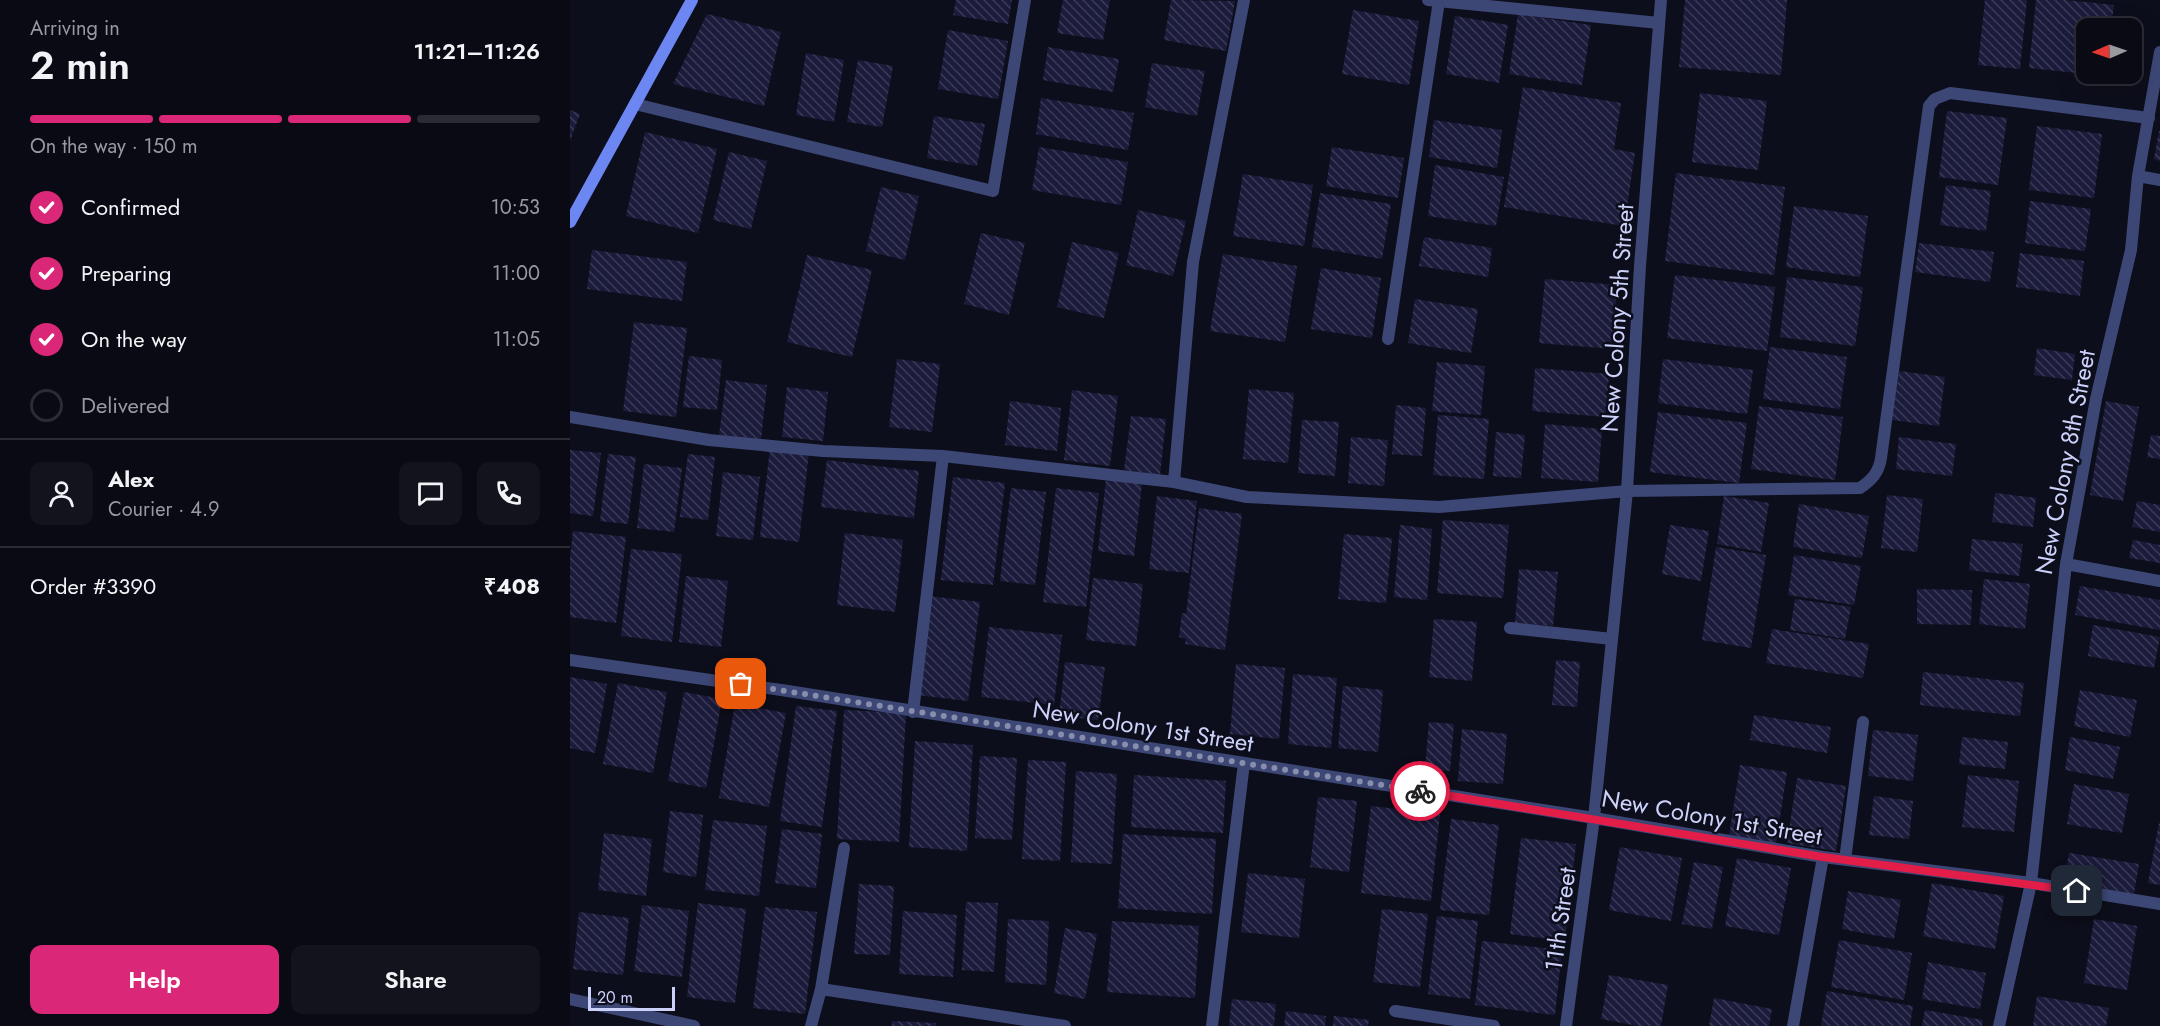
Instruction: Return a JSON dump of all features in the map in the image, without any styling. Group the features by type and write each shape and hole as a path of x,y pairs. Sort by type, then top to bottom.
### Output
{"street":[{"path":"570,222 692,0"},
{"path":"635,104 993,191 1025,0"},
{"path":"1174,482 1192,262 1244,0"},
{"name":"New Colony 5th Street","path":"1594,818 1627,491 1640,266 1661,0"},
{"path":"1388,339 1434,1 1659,23"},
{"name":"New Colony 8th Street","path":"1999,1026 2031,883 2066,564 2096,399 2131,250 2138,176 2160,52"},
{"path":"570,417 721,441 823,451 943,456 1174,482 1247,497 1439,507 1627,491 1860,488 1879,468 1881,458 1929,106 1935,99 1950,93 1960,93 2149,118"},
{"path":"2138,176 2160,180"},
{"path":"913,712 943,456"},
{"path":"2066,564 2160,581"},
{"path":"1510,628 1612,639"},
{"name":"New Colony 1st Street","path":"570,660 788,691 1594,818 1823,857 2031,883 2160,904"},
{"path":"1845,860 1863,722"},
{"path":"1212,1026 1244,763"},
{"name":"11th Street","path":"1566,1026 1594,818"},
{"path":"811,1026 820,989 844,848"},
{"path":"1793,1026 1823,857"},
{"path":"820,989 1065,1026"},
{"path":"570,999 694,1026"},
{"path":"1395,1011 1494,1026"}],"building":[{"path":"956,0 1012,0 1008,24 953,15"},
{"path":"1063,0 1110,0 1103,40 1057,33"},
{"path":"1171,0 1235,1 1226,51 1164,40"},
{"path":"1685,0 1787,0 1781,75 1679,67"},
{"path":"1985,0 2027,0 2020,69 1978,65"},
{"path":"2036,0 2066,0 2114,5 2112,18 2076,18 2076,73 2029,68"},
{"path":"1353,10 1419,21 1409,85 1342,74"},
{"path":"707,14 781,32 764,106 673,84"},
{"path":"1518,14 1591,25 1582,85 1509,74"},
{"path":"1455,16 1508,25 1499,83 1446,74"},
{"path":"948,30 1008,41 998,99 938,89"},
{"path":"1048,47 1119,59 1113,92 1043,80"},
{"path":"806,53 844,60 834,122 796,115"},
{"path":"858,60 893,66 882,127 847,122"},
{"path":"1152,63 1205,71 1197,116 1145,107"},
{"path":"1523,87 1621,103 1614,149 1635,153 1624,226 1504,207"},
{"path":"1700,93 1767,101 1758,170 1692,162"},
{"path":"1041,98 1134,113 1128,150 1036,134"},
{"path":"570,110 580,114 570,141"},
{"path":"1947,111 2007,118 1998,185 1939,177"},
{"path":"934,116 985,124 977,166 927,158"},
{"path":"1434,120 1502,130 1497,168 1429,157"},
{"path":"2037,126 2102,134 2094,198 2029,190"},
{"path":"2160,131 2160,161 2154,159"},
{"path":"645,132 717,149 698,233 626,216"},
{"path":"1039,147 1128,162 1121,205 1032,190"},
{"path":"1332,147 1404,158 1398,198 1326,186"},
{"path":"729,152 767,161 751,229 713,220"},
{"path":"1435,165 1504,177 1496,226 1428,216"},
{"path":"1676,173 1785,187 1774,275 1665,261"},
{"path":"1243,174 1313,185 1304,246 1233,236"},
{"path":"1946,185 1991,191 1986,231 1940,225"},
{"path":"881,187 919,196 905,260 866,251"},
{"path":"1320,193 1391,204 1382,259 1312,247"},
{"path":"2030,201 2091,209 2085,251 2025,243"},
{"path":"1794,206 1868,216 1860,277 1786,267"},
{"path":"1138,210 1186,221 1173,276 1126,265"},
{"path":"981,233 1025,243 1009,315 964,304"},
{"path":"1424,237 1492,248 1488,277 1419,266"},
{"path":"1072,242 1119,253 1104,318 1057,307"},
{"path":"1919,243 1994,252 1990,282 1915,272"},
{"path":"592,250 687,262 682,301 587,289"},
{"path":"2020,253 2084,261 2080,296 2016,287"},
{"path":"1223,254 1297,266 1285,342 1210,331"},
{"path":"807,255 872,270 852,357 787,342"},
{"path":"1321,268 1381,278 1372,338 1311,329"},
{"path":"1675,275 1775,287 1767,351 1667,338"},
{"path":"1787,277 1863,287 1855,346 1780,337"},
{"path":"1545,279 1617,285 1612,349 1539,343"},
{"path":"1415,299 1478,309 1471,353 1408,343"},
{"path":"634,322 687,328 676,417 623,411"},
{"path":"1770,347 1847,357 1840,409 1763,399"},
{"path":"2037,348 2075,354 2072,380 2034,375"},
{"path":"689,356 722,360 717,410 683,407"},
{"path":"897,359 940,364 932,432 889,427"},
{"path":"1663,359 1753,370 1747,414 1658,403"},
{"path":"1437,362 1485,366 1481,415 1432,411"},
{"path":"1535,368 1609,374 1606,417 1532,411"},
{"path":"1899,371 1945,377 1939,426 1892,420"},
{"path":"726,380 767,385 761,440 719,435"},
{"path":"787,387 828,392 823,441 782,437"},
{"path":"1249,389 1294,393 1288,463 1243,459"},
{"path":"1072,390 1118,396 1110,466 1064,460"},
{"path":"1010,401 1061,408 1057,451 1005,445"},
{"path":"2106,401 2139,407 2123,501 2090,495"},
{"path":"1396,405 1426,408 1422,456 1392,454"},
{"path":"1759,406 1843,417 1835,480 1751,469"},
{"path":"1658,412 1747,423 1739,483 1650,472"},
{"path":"1438,415 1489,419 1484,479 1433,475"},
{"path":"1131,416 1166,419 1160,475 1124,470"},
{"path":"1302,420 1339,422 1335,476 1298,473"},
{"path":"1545,424 1602,429 1598,482 1541,478"},
{"path":"1496,432 1525,435 1521,478 1493,476"},
{"path":"2151,435 2160,436 2160,459 2147,457"},
{"path":"1351,437 1388,440 1384,486 1348,483"},
{"path":"1899,437 1956,444 1952,476 1896,469"},
{"path":"770,447 809,452 799,542 760,537"},
{"path":"570,450 601,453 593,516 570,513"},
{"path":"608,454 636,457 628,524 600,521"},
{"path":"688,454 715,457 708,520 680,517"},
{"path":"827,460 919,471 914,518 821,507"},
{"path":"644,464 682,468 674,532 637,528"},
{"path":"723,472 760,477 753,540 716,536"},
{"path":"953,477 1005,483 993,585 941,580"},
{"path":"1106,479 1142,483 1134,556 1098,551"},
{"path":"1011,488 1046,492 1035,585 1000,581"},
{"path":"1056,488 1099,493 1086,607 1043,602"},
{"path":"1995,493 2036,498 2033,527 1992,522"},
{"path":"1887,495 1923,499 1917,552 1881,548"},
{"path":"1157,496 1197,501 1189,573 1149,569"},
{"path":"1724,496 1769,503 1761,552 1717,544"},
{"path":"2137,501 2160,505 2160,532 2132,527"},
{"path":"1799,504 1869,516 1862,558 1793,547"},
{"path":"1199,508 1242,514 1225,650 1185,644 1186,639 1179,637 1182,613 1186,614"},
{"path":"1443,520 1509,525 1503,598 1437,593"},
{"path":"1400,525 1432,529 1427,600 1394,597"},
{"path":"1670,525 1709,531 1701,581 1662,574"},
{"path":"573,531 626,537 616,623 570,617 570,559"},
{"path":"845,533 903,540 895,612 837,605"},
{"path":"1344,534 1392,538 1386,603 1338,599"},
{"path":"1972,539 2023,544 2019,576 1969,570"},
{"path":"2133,540 2160,545 2160,563 2129,558"},
{"path":"1716,547 1766,555 1751,648 1702,640"},
{"path":"631,549 682,554 672,642 621,636"},
{"path":"1794,555 1861,566 1854,605 1788,595"},
{"path":"1519,569 1558,572 1553,626 1515,623"},
{"path":"686,576 728,581 721,647 679,642"},
{"path":"1093,578 1143,584 1136,646 1086,640"},
{"path":"1984,579 2030,584 2025,629 1979,624"},
{"path":"2080,586 2160,600 2160,630 2075,615"},
{"path":"1917,589 1972,590 1971,625 1917,624"},
{"path":"928,596 980,602 968,701 917,695"},
{"path":"1795,599 1851,607 1845,639 1790,630"},
{"path":"1434,619 1477,622 1472,681 1429,677"},
{"path":"2093,625 2160,637 2154,668 2088,656"},
{"path":"989,627 1062,635 1054,705 981,697"},
{"path":"1772,629 1869,644 1863,678 1766,663"},
{"path":"1556,660 1580,662 1577,707 1552,705"},
{"path":"1065,662 1105,667 1098,720 1059,716"},
{"path":"1236,664 1285,668 1279,739 1230,734"},
{"path":"1923,672 2024,683 2020,716 1920,705"},
{"path":"1293,674 1337,678 1331,748 1288,744"},
{"path":"570,677 607,684 595,753 570,748"},
{"path":"618,683 667,692 653,773 603,764"},
{"path":"1343,686 1383,690 1378,752 1338,748"},
{"path":"2080,690 2137,700 2130,737 2074,726"},
{"path":"684,692 722,699 706,788 668,781"},
{"path":"735,704 786,713 769,807 719,798"},
{"path":"796,706 837,711 822,827 780,821"},
{"path":"844,710 906,713 899,842 837,839"},
{"path":"1754,715 1831,727 1827,753 1750,740"},
{"path":"1429,722 1454,724 1450,771 1425,769"},
{"path":"1462,729 1507,734 1503,784 1458,781"},
{"path":"1873,730 1918,735 1913,781 1868,776"},
{"path":"1962,737 2008,742 2005,769 1959,764"},
{"path":"2070,737 2120,747 2113,779 2065,770"},
{"path":"915,741 973,745 967,851 909,847"},
{"path":"980,756 1017,758 1012,840 975,838"},
{"path":"1028,760 1066,762 1060,861 1022,859"},
{"path":"1740,765 1787,772 1776,843 1729,836"},
{"path":"1076,771 1117,774 1112,864 1071,862"},
{"path":"1134,775 1226,781 1223,833 1131,827"},
{"path":"1968,775 2019,781 2014,832 1962,827"},
{"path":"1797,778 1846,786 1836,851 1787,843"},
{"path":"2074,784 2129,794 2122,833 2067,824"},
{"path":"1874,796 1913,801 1909,839 1869,835"},
{"path":"1318,797 1357,801 1349,872 1310,867"},
{"path":"1371,806 1440,814 1431,901 1361,893"},
{"path":"670,811 703,815 696,877 663,872"},
{"path":"1451,819 1499,825 1489,915 1440,910"},
{"path":"713,820 767,826 759,896 705,890"},
{"path":"2160,824 2160,885 2148,883"},
{"path":"782,829 822,834 816,888 775,883"},
{"path":"604,833 652,839 646,896 598,890"},
{"path":"1123,834 1216,839 1212,914 1118,908"},
{"path":"1521,838 1576,844 1565,941 1510,934"},
{"path":"1620,847 1682,858 1671,921 1609,910"},
{"path":"2069,853 2139,864 2134,894 2064,882"},
{"path":"1737,858 1791,868 1779,935 1725,926"},
{"path":"1694,862 1723,867 1712,929 1682,924"},
{"path":"1248,873 1305,879 1299,938 1241,932"},
{"path":"1932,883 2004,896 1995,949 1923,936"},
{"path":"859,884 894,886 890,955 854,954"},
{"path":"1848,891 1901,900 1894,939 1842,929"},
{"path":"966,902 998,903 994,972 962,970"},
{"path":"698,903 746,909 735,1003 687,997"},
{"path":"642,905 689,911 682,977 634,971"},
{"path":"765,907 817,912 805,1014 753,1008"},
{"path":"1382,909 1428,914 1420,987 1373,982"},
{"path":"903,911 957,915 953,977 899,974"},
{"path":"579,912 629,918 623,975 573,969"},
{"path":"1437,916 1478,921 1470,999 1428,994"},
{"path":"1008,919 1049,921 1046,985 1005,982"},
{"path":"2094,919 2137,926 2127,990 2084,983"},
{"path":"1112,921 1199,926 1195,998 1107,992"},
{"path":"1065,928 1097,934 1085,999 1054,993"},
{"path":"1839,940 1912,953 1904,1000 1831,987"},
{"path":"1482,941 1562,950 1555,1015 1475,1005"},
{"path":"1928,962 1986,973 1980,1009 1922,999"},
{"path":"1609,975 1668,985 1661,1026 1638,1026 1601,1019"},
{"path":"1827,991 1913,1006 1910,1026 1821,1026"},
{"path":"2037,996 2109,1008 2106,1026 2033,1026"},
{"path":"1714,998 1772,1009 1769,1026 1709,1026"},
{"path":"1232,999 1276,1004 1274,1026 1229,1026"},
{"path":"1925,1010 1983,1020 1982,1026 1922,1026"},
{"path":"1286,1011 1326,1016 1325,1026 1284,1026"},
{"path":"1334,1016 1369,1020 1368,1026 1333,1026"},
{"path":"892,1021 936,1023 936,1026 892,1026"}],"way so far":[{"path":"741,684 1420,791"}],"route":[{"path":"1420,791 1823,857 2031,883 2077,891"}]}
